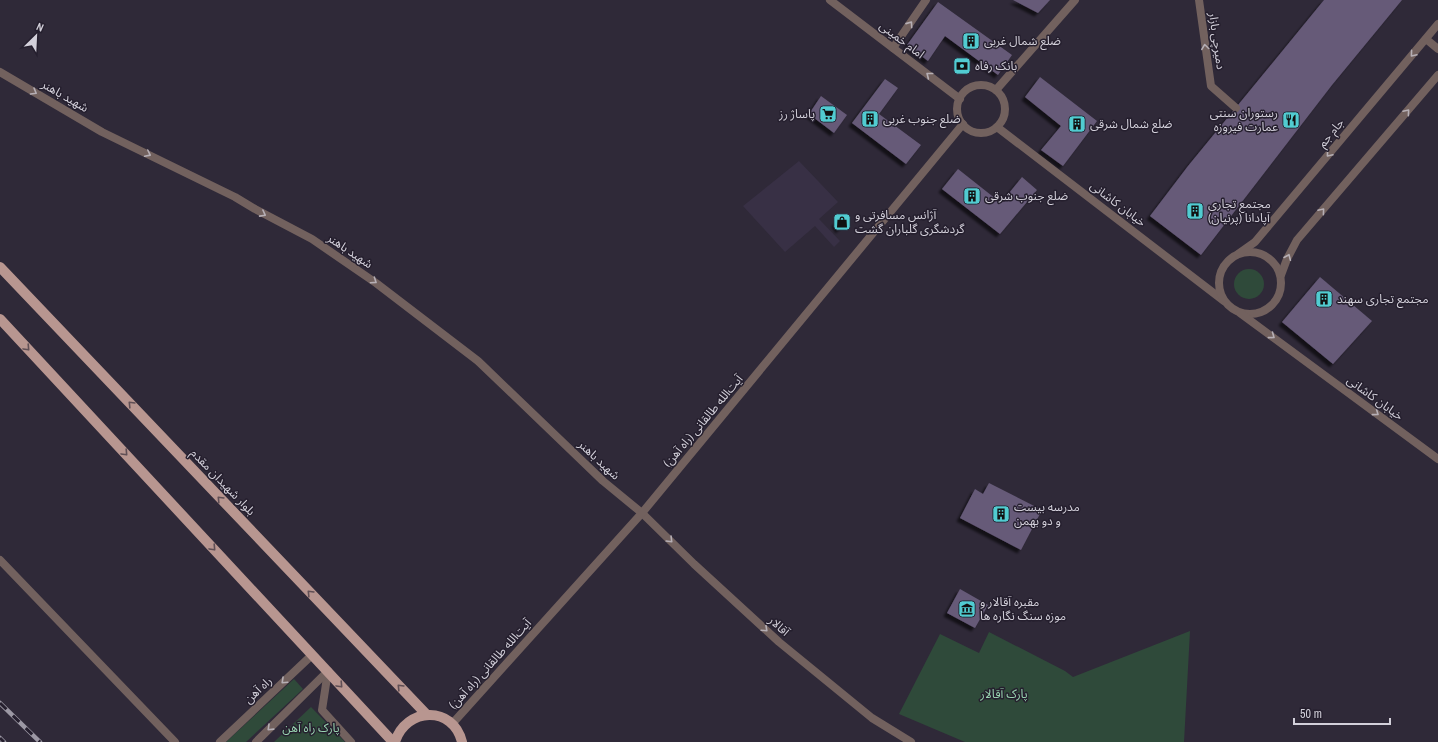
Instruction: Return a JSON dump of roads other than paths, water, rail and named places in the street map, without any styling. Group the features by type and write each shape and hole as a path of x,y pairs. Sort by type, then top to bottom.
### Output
{"main road":[{"name":"بلوار شهیدان مقدم","path":"0,267 427,715"},
{"path":"0,319 394,742 397,734 409,721 418,716 427,715 445,719 452,724 458,731 462,742"}],"street":[{"name":"امام خمینی","path":"830,0 960,99"},
{"path":"893,48 926,0"},
{"path":"996,90 1075,0"},
{"name":"دمیرچی بازار","path":"1199,0 1211,86 1236,108"},
{"name":"جام جم","path":"1238,254 1255,242 1438,24"},
{"path":"1426,39 1438,49"},
{"name":"شهید باهنر","path":"0,72 102,132 236,197 255,210 312,239 376,283 478,361 603,481 642,513"},
{"path":"1281,275 1297,240 1438,75"},
{"path":"983,85 996,90 1003,100 1005,113 1002,120 997,127 991,131 976,132 969,129 963,124 958,112 960,99 964,93 969,88 983,85"},
{"name":"(راه آهن) آیت‌الله طالقانی","path":"452,724 642,513 963,124"},
{"name":"خیابان کاشانی","path":"997,127 1224,301"},
{"path":"1249,252 1259,253 1269,258 1281,275 1282,286 1279,296 1274,304 1267,310 1258,313 1240,313 1232,309 1224,301 1220,290 1219,279 1222,268 1229,260 1238,254 1249,252"},
{"name":"خیابان کاشانی","path":"1240,313 1438,459"},
{"name":"آقالار","path":"642,513 694,564 779,642 872,718 911,742"},
{"path":"0,560 175,742"},
{"name":"راه آهن","path":"220,742 312,655"},
{"path":"256,742 328,671"},
{"path":"328,671 322,710 351,742"}],"railway":[{"path":"0,703 40,742"},
{"path":"0,738 4,742"}],"place":[{"name":"ضلع شمال غربی","path":"971,41"},
{"name":"بانک رفاه","path":"962,66"},
{"name":"پاساژ رز","path":"828,114"},
{"name":"ضلع جنوب غربی","path":"870,119"},
{"name":"رستوران سنتی عمارت فیروزه","path":"1291,120"},
{"name":"ضلع شمال شرقی","path":"1077,124"},
{"name":"ضلع جنوب شرقی","path":"972,196"},
{"name":"مجتمع تجاری آپادانا (پرنیان)","path":"1195,211"},
{"name":"آژانس مسافرتی و گردشگری گلباران گشت","path":"842,222"},
{"name":"مجتمع تجاری سهند","path":"1324,299"},
{"name":"مدرسه بیست و دو بهمن","path":"1001,514"},
{"name":"مقبره آقالار و موزه سنگ نگاره ها","path":"967,609"}],"park label":[{"name":"پارک آقالار","path":"1004,694"},
{"name":"پارک راه آهن","path":"311,728"}]}
